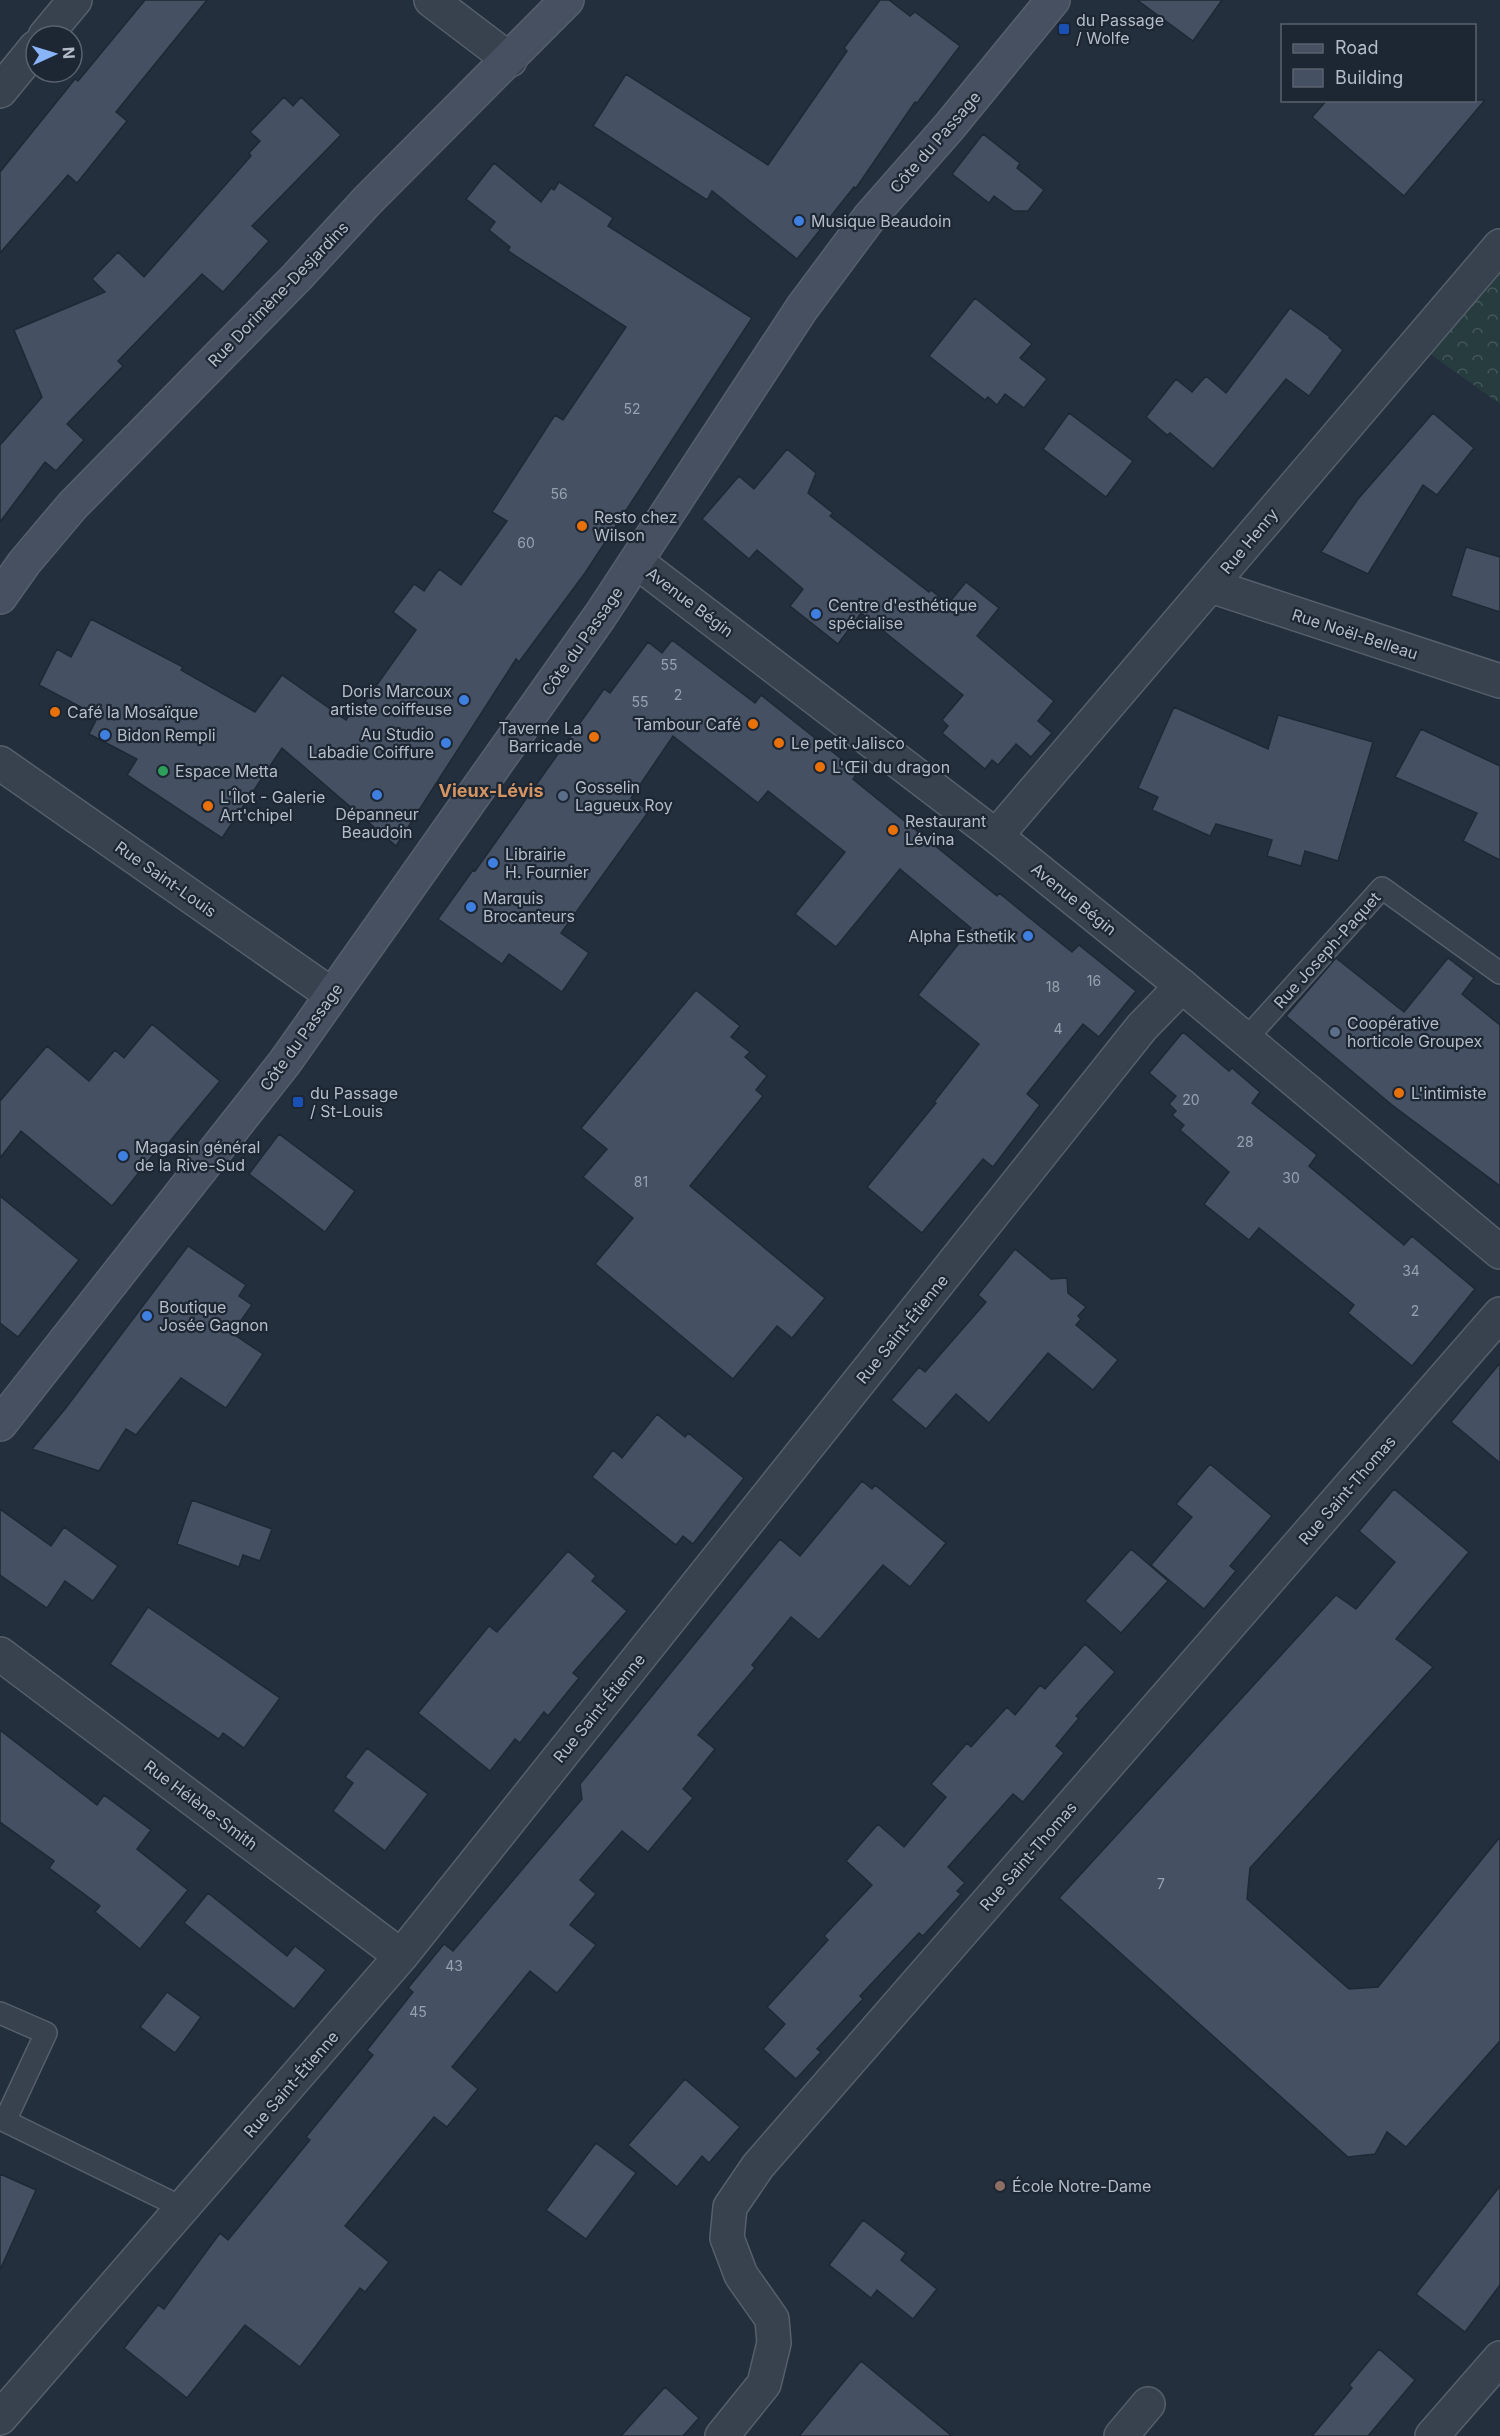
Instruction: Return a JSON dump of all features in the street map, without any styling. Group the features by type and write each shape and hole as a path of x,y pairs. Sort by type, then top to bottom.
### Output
{"main road":[{"name":"Rue Dorimène-Desjardins","path":"0,597 24,563 73,505 297,277 367,201 510,60 567,0"},
{"name":"Côte du Passage","path":"0,1424 285,1062 637,562 802,308 869,218 949,127 1053,0"}],"street":[{"path":"55,24 75,0"},
{"path":"431,0 510,60"},
{"path":"0,91 24,62"},
{"name":"Rue Henry","path":"996,836 1500,246"},
{"name":"Avenue Bégin","path":"637,562 996,836 1182,986 1500,1252"},
{"name":"Rue Noël-Belleau","path":"1211,586 1500,681"},
{"name":"Rue Saint-Louis","path":"0,762 332,995"},
{"name":"Rue Saint-Étienne","path":"0,2418 401,1956 1142,1028 1182,986"},
{"name":"Rue Saint-Thomas","path":"722,2436 764,2384 774,2343 772,2319 741,2275 727,2238 730,2207 758,2166 1500,1314"},
{"name":"Rue Hélène-Smith","path":"0,1654 401,1956"},
{"path":"1432,2436 1500,2358"},
{"path":"1121,2436 1148,2404"}],"lane":[{"name":"Rue Joseph-Paquet","path":"1246,1039 1382,888 1500,973"},
{"path":"0,2013 46,2033 5,2121 183,2208"}],"green space":[{"path":"1500,246 1500,404 1415,343"}],"building":[{"path":"145,0 207,0 116,112 127,121 77,183 68,175 0,253 0,172 71,84 84,84 84,74"},
{"path":"880,0 889,0 910,16 915,12 960,46 917,103 915,102 856,188 854,187 797,259 712,191 707,200 593,126 626,74 768,165 847,51 844,48"},
{"path":"1137,0 1222,0 1193,41"},
{"path":"284,97 293,106 301,97 341,135 252,226 269,241 223,292 202,274 118,361 123,366 67,424 84,440 56,471 45,462 0,522 0,445 42,397 14,330 105,292 92,279 118,252 144,277 251,156 249,153 260,141 250,132"},
{"path":"1476,100 1485,100 1404,196 1312,117 1325,102 1476,102"},
{"path":"983,134 1020,163 1017,168 1044,190 1028,211 1014,211 994,196 989,203 952,174"},
{"path":"494,163 541,202 551,188 554,190 559,182 613,218 608,226 752,318 585,573 519,662 516,659 396,846 282,748 222,838 127,775 137,759 89,734 98,716 39,685 57,649 71,657 91,619 183,667 181,670 255,712 282,675 346,720 355,707 359,710 416,630 393,612 414,584 424,591 439,569 461,585 507,521 492,512 555,415 563,420 626,327 508,251 510,247 489,230 495,222 466,199"},
{"path":"975,298 1032,344 1020,358 1047,379 1024,408 1005,394 997,405 988,397 985,400 929,356"},
{"path":"1290,308 1330,337 1343,350 1309,396 1286,379 1213,469 1170,433 1167,435 1146,417 1176,379 1192,392 1206,376 1226,393"},
{"path":"1069,413 1133,461 1106,497 1043,449"},
{"path":"1433,413 1474,448 1437,495 1423,485 1368,574 1321,552 1358,499"},
{"path":"787,449 816,473 808,493 833,513 830,516 929,592 931,590 948,604 966,582 999,608 977,636 1054,701 1038,721 1052,733 1031,757 1016,744 998,765 992,760 985,769 942,733 948,726 942,720 963,695 861,613 838,644 790,606 803,589 757,550 749,559 702,519 739,476 754,489"},
{"path":"1466,547 1500,557 1500,612 1451,596"},
{"path":"672,640 755,703 761,695 858,772 853,779 997,896 999,893 1072,952 1079,945 1136,991 1099,1037 1083,1024 1027,1094 1040,1105 993,1167 983,1159 922,1233 867,1187 936,1103 934,1102 979,1044 918,995 971,928 900,869 836,947 795,914 845,852 768,791 758,803 673,736 631,798 649,811 561,933 589,953 562,992 509,954 502,964 438,919 473,870 475,871 604,689 610,693 648,642 662,653"},
{"path":"1174,707 1268,749 1278,715 1373,742 1338,861 1305,851 1301,866 1267,856 1272,840 1216,824 1210,836 1152,810 1158,797 1138,788"},
{"path":"1421,729 1500,766 1500,860 1463,841 1477,813 1395,777"},
{"path":"1336,958 1404,1012 1448,958 1474,978 1462,994 1500,1025 1500,1186 1392,1105 1286,1016"},
{"path":"696,990 740,1026 731,1037 750,1052 745,1057 767,1076 756,1090 763,1096 690,1186 825,1298 792,1338 777,1326 733,1379 595,1264 633,1218 583,1177 607,1149 581,1128"},
{"path":"152,1024 220,1081 166,1146 162,1144 112,1206 21,1131 0,1158 0,1101 47,1046 89,1081 115,1050 124,1058"},
{"path":"1183,1032 1229,1071 1232,1068 1260,1092 1252,1103 1317,1155 1309,1166 1404,1245 1412,1236 1475,1289 1412,1366 1348,1313 1354,1305 1259,1228 1249,1240 1204,1204 1229,1172 1180,1130 1184,1125 1172,1115 1176,1111 1169,1104 1176,1096 1149,1073"},
{"path":"279,1134 355,1191 325,1232 249,1174"},
{"path":"0,1196 79,1260 18,1337 0,1323"},
{"path":"188,1246 246,1285 239,1296 252,1305 232,1333 263,1354 226,1408 181,1378 136,1435 126,1429 99,1471 32,1449 65,1409"},
{"path":"1015,1249 1051,1279 1067,1278 1068,1293 1086,1307 1078,1316 1081,1319 1076,1325 1118,1360 1093,1390 1048,1353 989,1423 956,1394 926,1429 891,1400 919,1367 925,1372 986,1302 978,1295"},
{"path":"1500,1363 1500,1463 1451,1422"},
{"path":"657,1414 685,1437 688,1433 744,1478 693,1544 683,1536 676,1545 592,1477 613,1450 622,1458"},
{"path":"1210,1464 1272,1516 1230,1566 1236,1571 1204,1609 1151,1565 1192,1517 1176,1504"},
{"path":"862,1481 872,1489 875,1485 946,1543 910,1587 883,1565 819,1640 791,1617 752,1665 755,1668 698,1735 715,1749 683,1789 693,1798 648,1852 622,1831 580,1880 596,1894 570,1925 596,1945 557,1993 530,1971 452,2067 478,2089 447,2127 434,2117 345,2226 389,2262 365,2292 360,2288 300,2367 245,2325 187,2398 124,2348 158,2305 164,2309 220,2233 228,2240 310,2140 306,2137 373,2055 367,2050 413,1992 408,1988 444,1944 453,1951 582,1799 580,1784 780,1539 800,1556"},
{"path":"1394,1489 1469,1552 1396,1639 1433,1667 1250,1868 1247,1899 1349,1989 1378,1987 1500,1837 1500,2041 1406,2147 1387,2132 1375,2154 1348,2157 1059,1898 1336,1595 1356,1609 1395,1562 1359,1531"},
{"path":"192,1500 272,1529 260,1561 243,1555 239,1567 177,1544"},
{"path":"0,1509 51,1546 64,1527 118,1566 93,1601 65,1581 47,1608 0,1575"},
{"path":"1131,1549 1168,1581 1121,1633 1085,1601"},
{"path":"568,1551 596,1576 592,1581 627,1611 573,1673 579,1678 548,1716 544,1712 520,1743 515,1739 490,1771 418,1713 489,1626 497,1632"},
{"path":"148,1607 280,1698 244,1748 223,1733 219,1739 110,1664"},
{"path":"1085,1644 1115,1672 1076,1716 1079,1718 1056,1746 1064,1753 1023,1802 1013,1794 948,1867 965,1883 957,1891 961,1894 923,1936 919,1933 860,1996 863,1999 817,2049 821,2052 796,2079 763,2049 785,2024 767,2007 828,1940 824,1936 872,1885 846,1861 878,1824 904,1847 946,1797 931,1784 967,1743 971,1747 1007,1707 1015,1715 1040,1685 1045,1689"},
{"path":"0,1730 97,1805 104,1795 151,1830 137,1849 188,1890 140,1949 95,1912 100,1906 49,1868 54,1861 0,1822"},
{"path":"367,1748 428,1794 385,1851 333,1811 353,1783 345,1777"},
{"path":"208,1893 287,1956 295,1946 326,1970 294,2009 184,1923"},
{"path":"167,1992 201,2017 175,2053 140,2027"},
{"path":"685,2079 740,2127 709,2163 702,2156 677,2187 628,2145"},
{"path":"596,2143 636,2173 586,2239 546,2210"},
{"path":"0,2174 36,2190 0,2270"},
{"path":"1500,2186 1500,2285 1465,2332 1416,2294"},
{"path":"863,2220 906,2253 901,2260 937,2289 913,2319 877,2290 871,2298 829,2265"},
{"path":"1379,2349 1415,2380 1368,2436 1312,2436 1352,2388 1349,2385"},
{"path":"861,2361 952,2436 799,2436"},
{"path":"665,2387 699,2418 683,2436 621,2436"}],"place":[{"name":"du Passage / Wolfe","path":"1064,29"},
{"name":"Musique Beaudoin","path":"799,221"},
{"name":"Resto chez Wilson","path":"582,526"},
{"name":"Centre d'esthétique spécialise","path":"816,614"},
{"name":"Doris Marcoux artiste coiffeuse","path":"464,700"},
{"name":"Café la Mosaïque","path":"55,712"},
{"name":"Tambour Café","path":"753,724"},
{"name":"Bidon Rempli","path":"105,735"},
{"name":"Taverne La Barricade","path":"594,737"},
{"name":"Au Studio Labadie Coiffure","path":"446,743"},
{"name":"Le petit Jalisco","path":"779,743"},
{"name":"L'Œil du dragon","path":"820,767"},
{"name":"Espace Metta","path":"163,771"},
{"name":"Dépanneur Beaudoin","path":"377,795"},
{"name":"Gosselin Lagueux Roy","path":"563,796"},
{"name":"L'Îlot - Galerie Art'chipel","path":"208,806"},
{"name":"Restaurant Lévina","path":"893,830"},
{"name":"Librairie H. Fournier","path":"493,863"},
{"name":"Marquis Brocanteurs","path":"471,907"},
{"name":"Alpha Esthetik","path":"1028,936"},
{"name":"Coopérative horticole Groupex","path":"1335,1032"},
{"name":"L'intimiste","path":"1399,1093"},
{"name":"du Passage / St-Louis","path":"298,1102"},
{"name":"Magasin général de la Rive-Sud","path":"123,1156"},
{"name":"Boutique Josée Gagnon","path":"147,1316"},
{"name":"École Notre-Dame","path":"1000,2186"}],"district":[{"name":"Vieux-Lévis","path":"491,790"}]}
